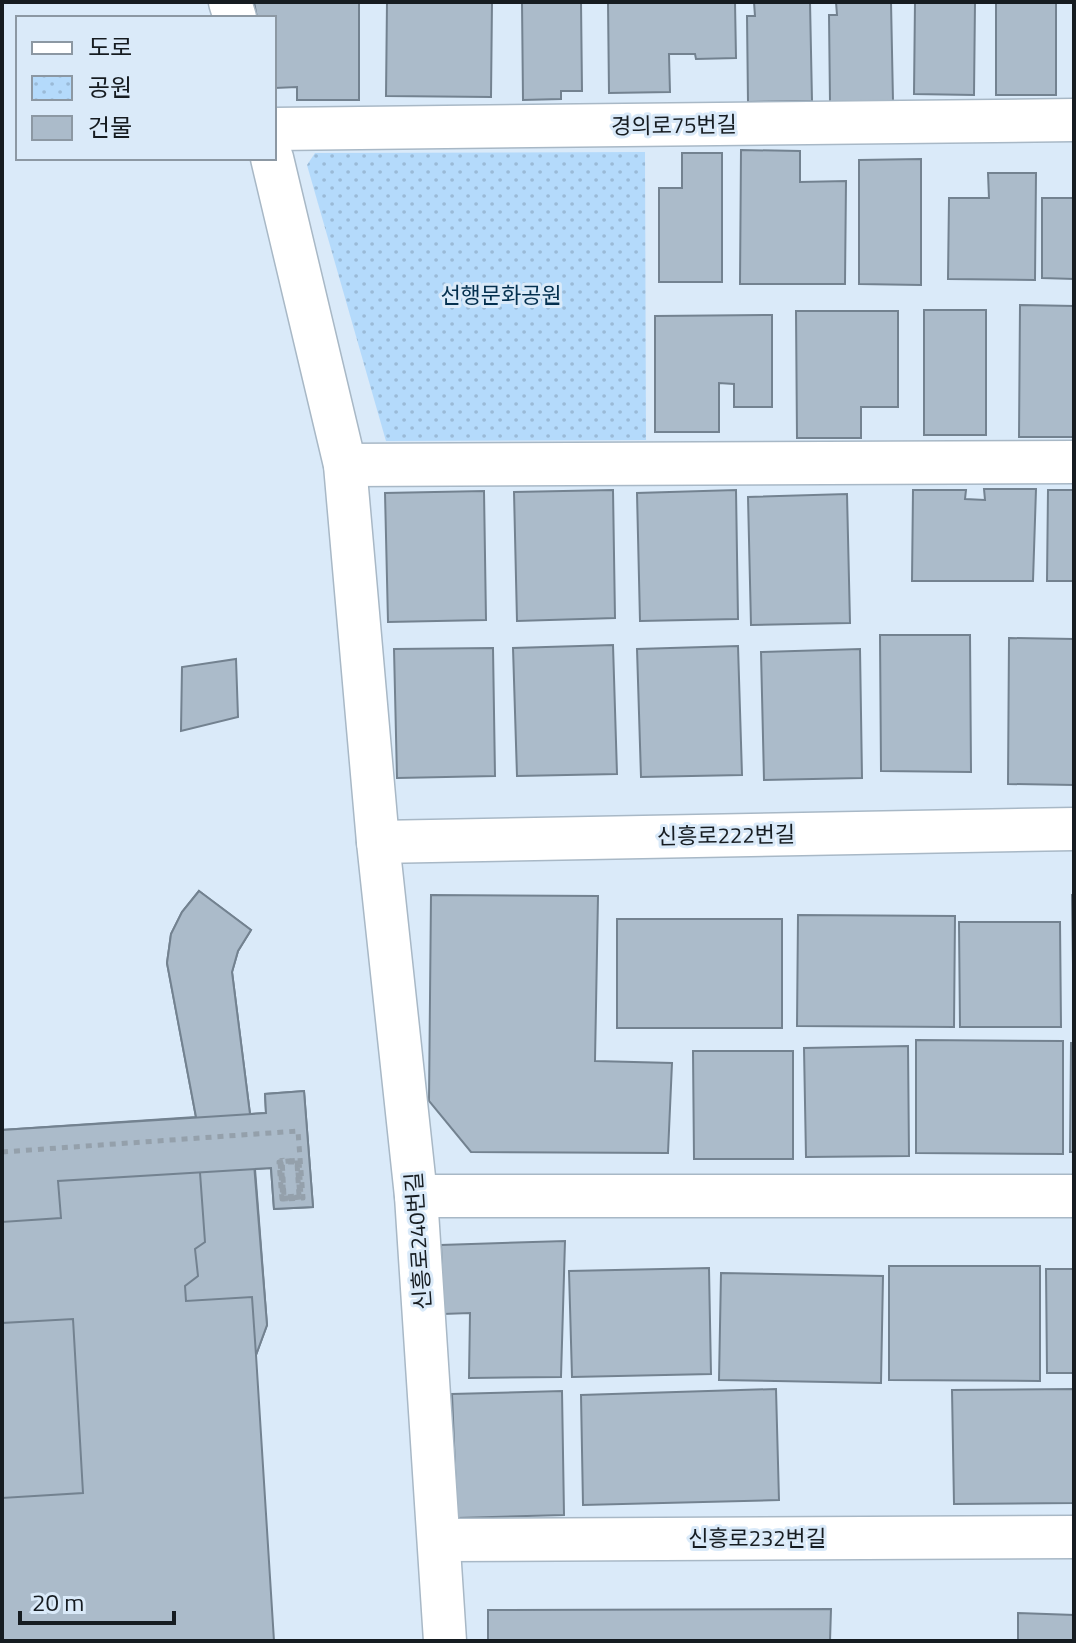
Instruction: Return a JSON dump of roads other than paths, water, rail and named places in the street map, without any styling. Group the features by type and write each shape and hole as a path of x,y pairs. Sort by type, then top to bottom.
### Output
{"street":[{"name":"경의로75번길","path":"276,129 1074,120"},
{"name":"신흥로240번길","path":"272,160 345,465 378,842 416,1196 445,1641"},
{"path":"345,465 1074,462"},
{"name":"신흥로222번길","path":"378,842 1074,829"},
{"path":"416,1196 1074,1196"},
{"name":"신흥로232번길","path":"440,1540 1074,1537"}],"park label":[{"name":"선행문화공원","path":"501,295"}]}
